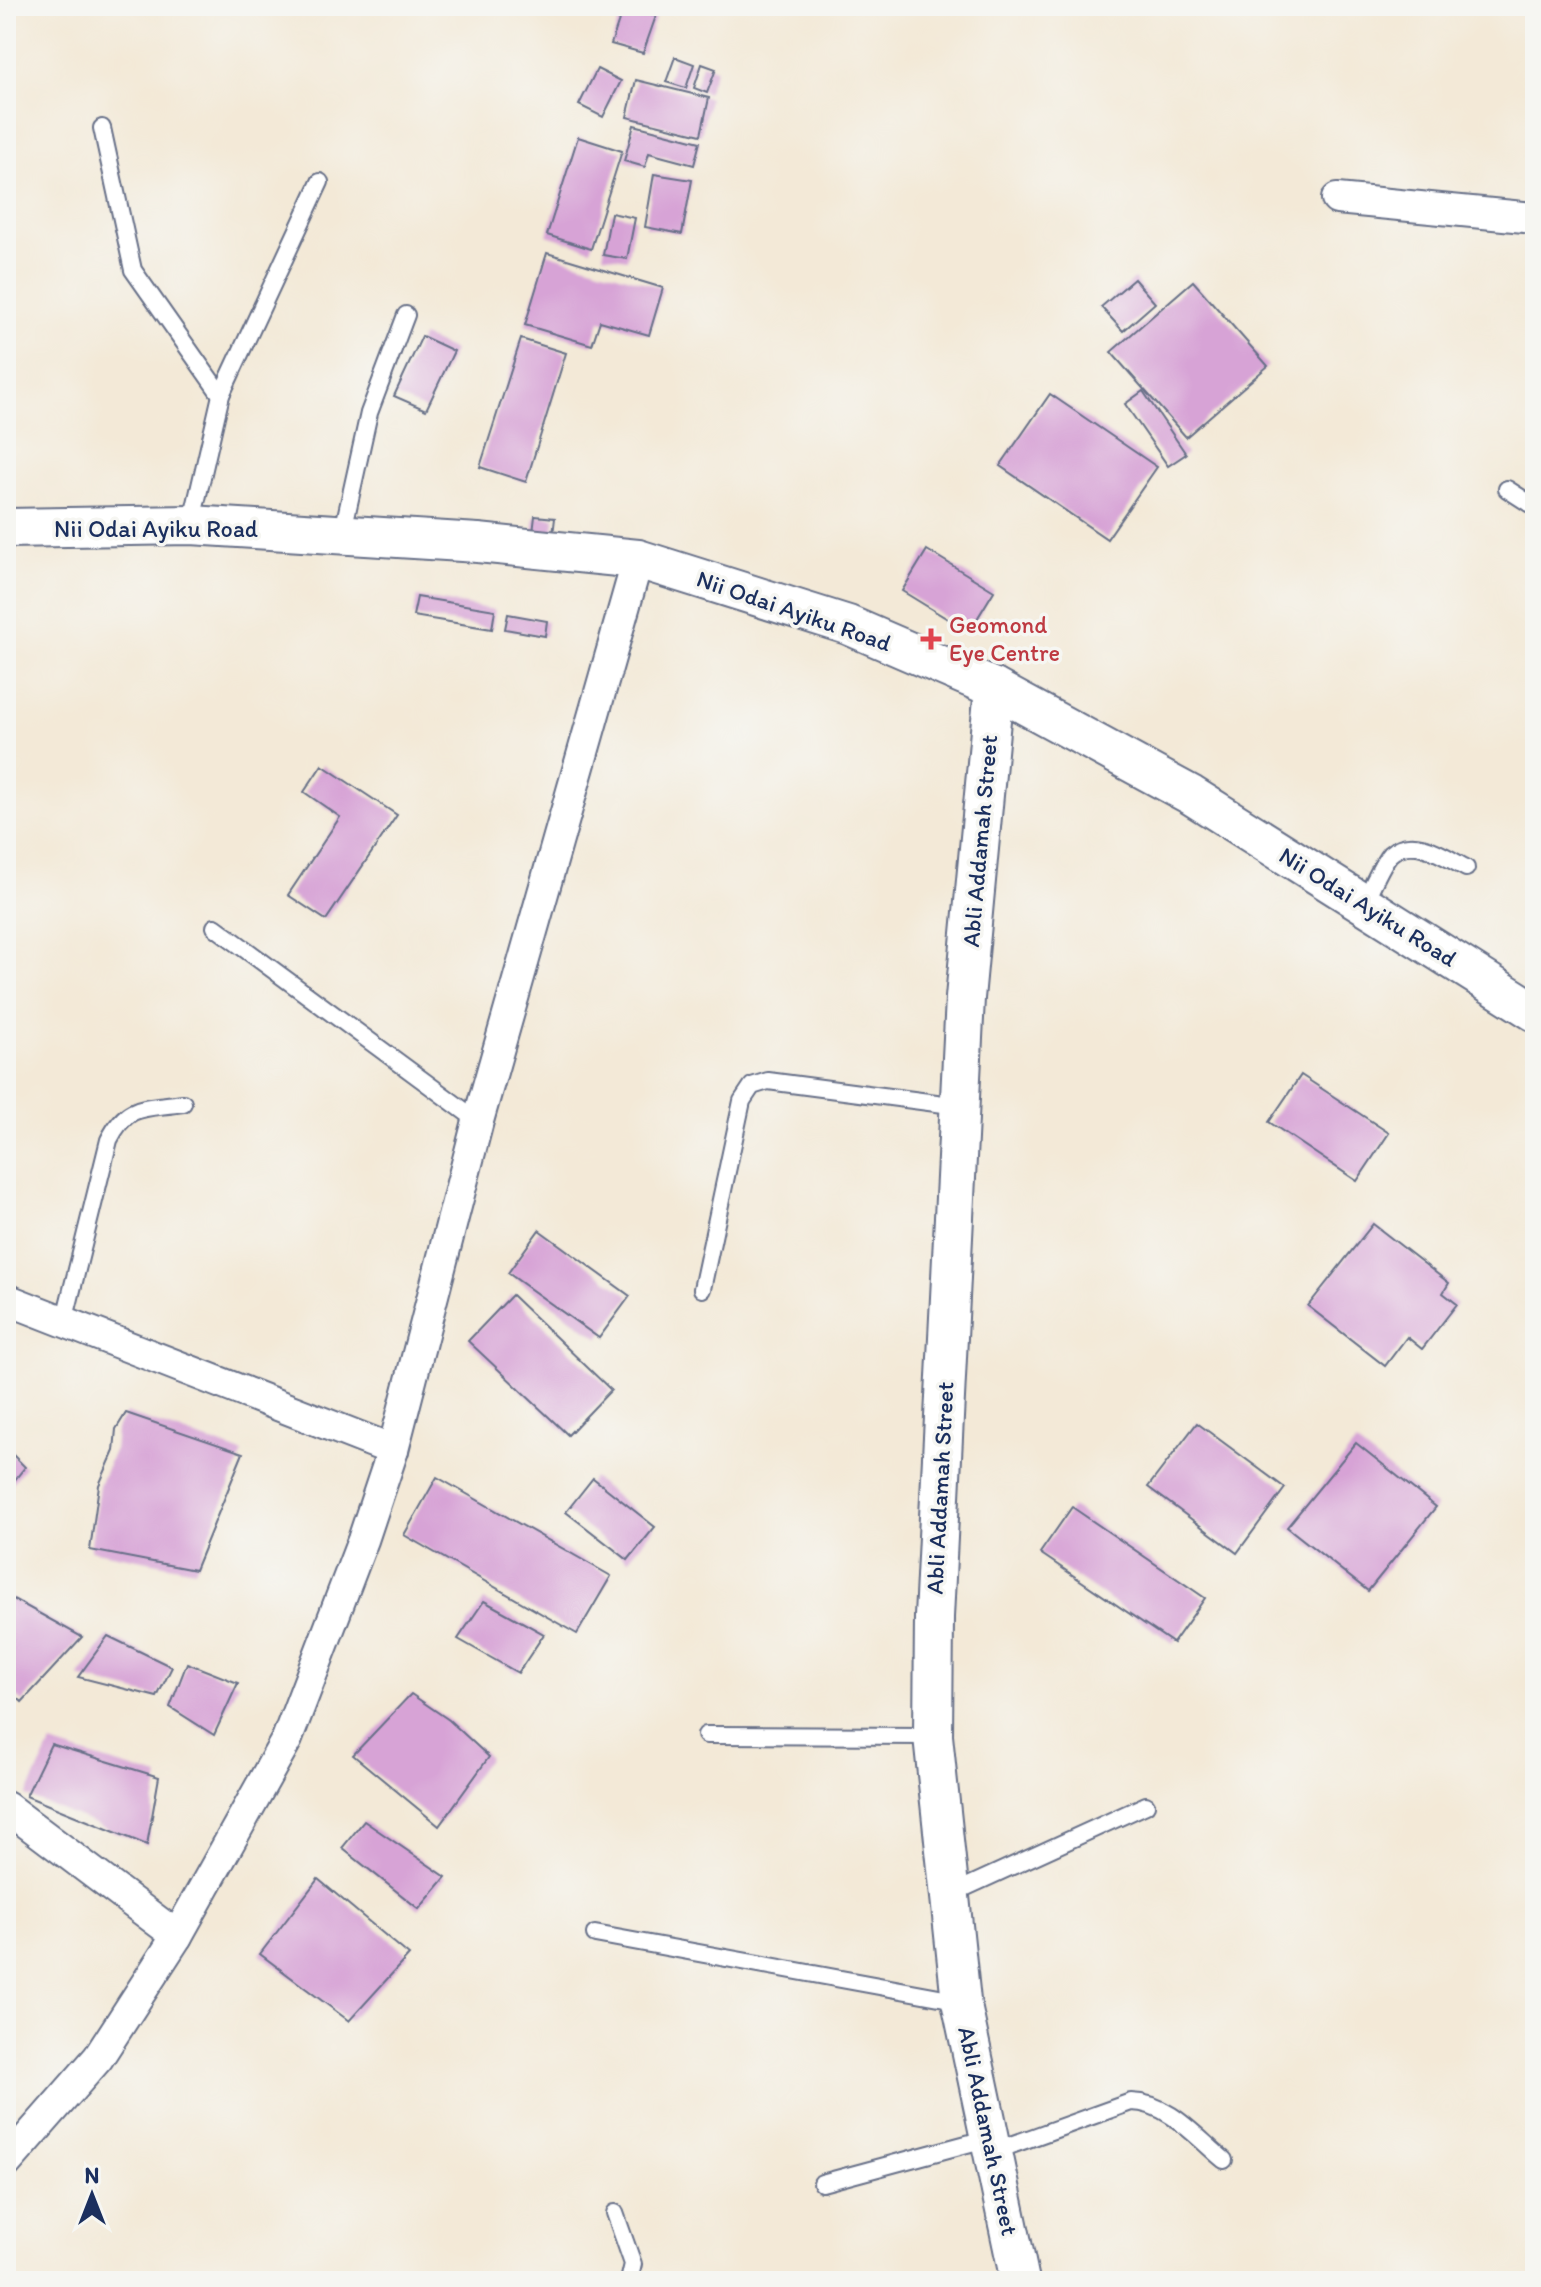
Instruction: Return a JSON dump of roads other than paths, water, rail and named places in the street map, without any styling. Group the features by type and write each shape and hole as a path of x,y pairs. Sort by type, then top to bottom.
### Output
{"street":[{"path":"1337,199 1535,218"},
{"name":"Nii Odai Ayiku Road","path":"6,528 191,525 478,543 638,559 848,625 994,688 1191,795 1535,1012"},
{"path":"6,2163 98,2058 177,1936 287,1739 363,1540 393,1450 478,1121 638,559"},
{"name":"Abli Addamah Street","path":"994,688 965,998 934,1617 933,1736 961,2001 1020,2281"},
{"path":"6,1299 393,1450"},
{"path":"6,1807 177,1936"}],"lane":[{"path":"102,128 133,270 221,395"},
{"path":"191,525 221,395 320,182"},
{"path":"342,535 369,413 406,315"},
{"path":"1507,489 1535,507"},
{"path":"1363,904 1390,854 1406,846 1424,846 1466,868"},
{"path":"215,927 478,1121"},
{"path":"702,1289 742,1101 752,1086 768,1081 959,1106"},
{"path":"64,1322 109,1140 119,1120 134,1110 183,1103"},
{"path":"706,1735 933,1736"},
{"path":"949,1895 1146,1805"},
{"path":"595,1934 961,2001"},
{"path":"822,2183 991,2145 1131,2102 1145,2102 1159,2107 1224,2160"},
{"path":"615,2213 633,2264 629,2281"}],"place":[{"name":"Geomond Eye Centre","path":"931,639"}]}
